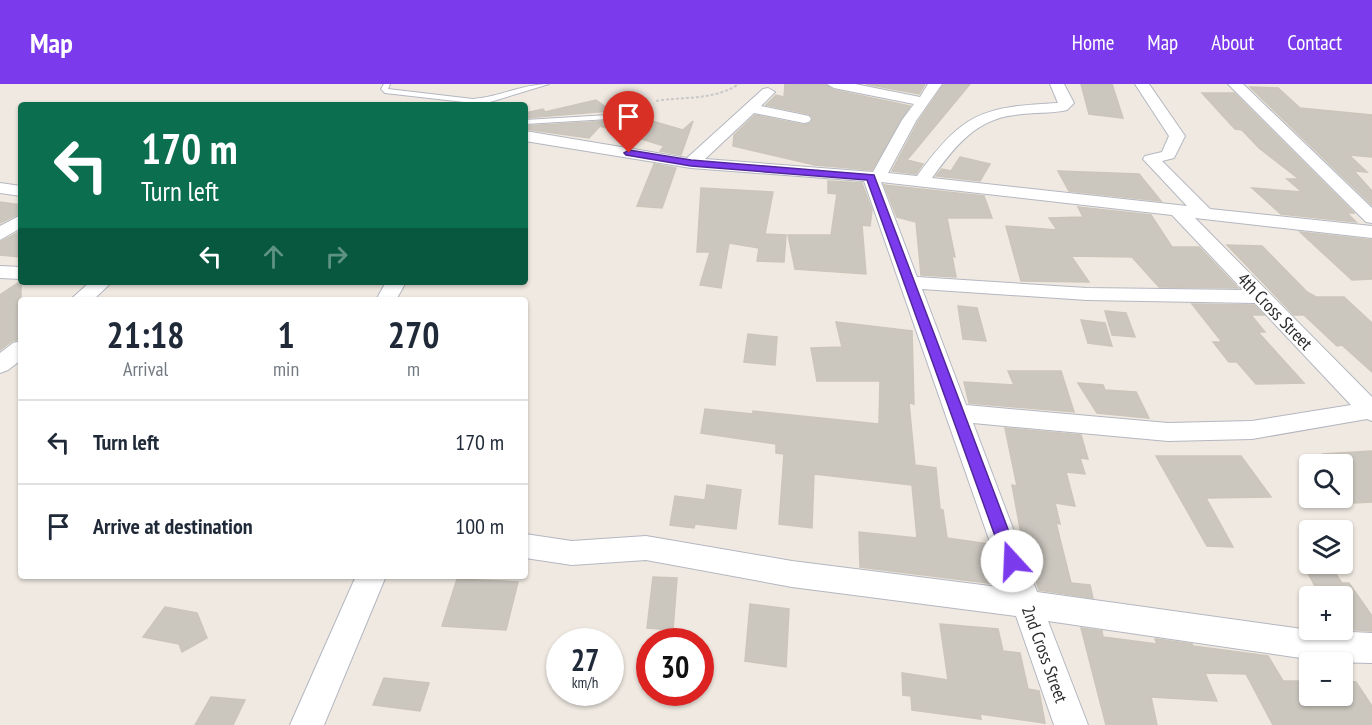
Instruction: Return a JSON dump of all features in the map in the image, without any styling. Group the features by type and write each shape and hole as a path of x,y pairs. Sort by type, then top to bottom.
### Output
{"street":[{"path":"834,84 924,102"},
{"path":"874,177 909,120 935,84"},
{"path":"921,182 957,135 973,122 992,113 1022,108 1062,107 1067,104 1057,84"},
{"path":"1142,84 1177,136 1168,155 1151,159 1203,212"},
{"path":"1235,84 1372,218"},
{"path":"691,163 768,92"},
{"path":"751,108 804,119"},
{"path":"528,136 691,163 874,177 1372,232"},
{"name":"2nd Cross Street","path":"874,177 909,282 1071,725"},
{"path":"0,188 18,191"},
{"name":"4th Cross Street","path":"1178,211 1371,411"},
{"path":"0,234 18,222"},
{"path":"0,272 18,273"},
{"path":"909,282 1088,294 1261,297"},
{"path":"84,297 98,285"},
{"path":"0,366 18,351"},
{"path":"957,413 1168,432 1252,430 1371,411"},
{"path":"528,546 572,553 646,548 792,574 1027,604 1328,647 1372,648"},
{"path":"307,725 370,579"}],"lane":[{"path":"387,84 385,90 479,102"},
{"path":"406,93 410,84"},
{"path":"488,102 499,94 500,84"},
{"path":"490,102 546,84"},
{"path":"528,122 609,117 641,104"}],"path":[{"path":"641,104 662,99 716,95 730,91 739,84"}],"building":[{"path":"785,84 825,84 834,90 910,106 872,170 815,165 733,146 734,135 755,115 804,125 811,123 813,118 809,114 766,105 776,95 784,97"},
{"path":"866,84 925,84 919,94"},
{"path":"944,84 970,84 907,160 923,164 916,174 892,171 918,122"},
{"path":"1081,84 1112,84 1123,118 1089,114"},
{"path":"1250,87 1278,88 1300,108 1372,115 1372,157 1349,155 1367,172 1354,171 1372,191 1372,205"},
{"path":"1202,93 1234,93 1354,213 1347,213 1356,222 1281,214 1252,188 1302,192 1287,179 1299,179 1259,148 1242,130 1235,129"},
{"path":"596,100 611,111 528,118 528,112 543,109 545,112"},
{"path":"619,117 632,127 645,119 683,130 693,121 681,155 660,151 664,146 600,126 589,138 528,129 528,126 609,121"},
{"path":"960,157 990,164 980,181 936,176 942,169 951,171"},
{"path":"654,164 676,168 662,208 637,206"},
{"path":"1058,171 1139,174 1161,201 1069,191"},
{"path":"828,181 862,183 872,210 870,226 862,225 866,274 795,269 788,235 831,235 837,194 828,193"},
{"path":"884,185 984,196 992,218 947,218 955,257 952,256 956,277 921,275 916,222 897,217"},
{"path":"701,188 773,192 765,234 786,235 784,262 757,261 759,248 729,243 721,288 700,285 710,252 697,252"},
{"path":"0,202 18,205 18,214 0,223"},
{"path":"1078,207 1151,215 1172,247 1199,247 1238,288 1159,287 1132,257 1071,256 1089,282 1021,281 1006,226 1057,230 1049,218 1083,217"},
{"path":"1300,232 1372,240 1372,279 1352,280"},
{"path":"18,233 18,257 0,255 0,242"},
{"path":"1227,245 1262,246 1307,292 1316,297 1344,297 1372,323 1372,372 1342,345 1337,346 1304,315 1294,315"},
{"path":"18,283 21,285 21,297 18,297 18,340 12,341 0,350 0,295"},
{"path":"1192,304 1254,305 1264,315 1251,315 1265,332 1258,332 1304,383 1256,384 1237,362 1229,362 1213,342 1222,342"},
{"path":"958,306 977,308 986,341 963,339"},
{"path":"1105,311 1126,313 1135,337 1112,335"},
{"path":"1081,320 1105,323 1112,346 1088,343"},
{"path":"836,322 912,331 914,404 909,403 915,465 936,468 940,509 943,510 947,538 988,544 995,584 860,567 859,532 917,538 912,485 814,474 812,528 779,524 784,454 776,453 776,444 701,433 705,409 753,414 753,411 879,424 880,381 817,381 811,348 842,347"},
{"path":"748,334 777,337 775,365 744,362"},
{"path":"1008,371 1061,371 1074,412 969,403 964,382 1014,385"},
{"path":"1078,383 1103,385 1105,390 1136,392 1149,418 1097,413"},
{"path":"1005,428 1081,435 1088,459 1080,458 1085,474 1066,472 1075,506 1055,503 1060,524 1056,523 1071,583 1090,585 1093,598 1039,590 1028,555 1025,555 1012,485 1017,486"},
{"path":"1372,451 1372,502 1353,503 1353,454 1323,454"},
{"path":"1156,456 1241,456 1271,497 1206,498 1233,547 1207,546"},
{"path":"707,485 741,490 736,529 695,524 694,528 670,525 675,496 705,500"},
{"path":"1308,574 1336,574 1342,583 1349,583 1351,586 1315,586"},
{"path":"653,577 677,578 673,628 647,628"},
{"path":"457,579 518,582 506,630 442,626"},
{"path":"1353,589 1372,616 1372,631 1353,630"},
{"path":"750,604 789,609 786,667 745,661"},
{"path":"165,607 197,613 207,638 182,652 179,644 143,637"},
{"path":"940,624 998,629 1003,651 1020,653 1028,689 1039,691 1045,723 980,714 981,719 912,710 911,696 903,695 902,673 948,680"},
{"path":"1081,628 1102,631 1103,637 1157,644 1155,639 1157,639 1268,656 1283,681 1299,681 1299,706 1353,706 1353,682 1356,682 1372,706 1372,725 1273,725 1246,674 1205,673 1217,701 1151,697 1157,725 1106,725"},
{"path":"384,678 429,683 420,711 373,705"},
{"path":"211,697 245,700 233,725 195,725"}],"route":[{"path":"629,153 691,163 871,177 1012,561"}]}
